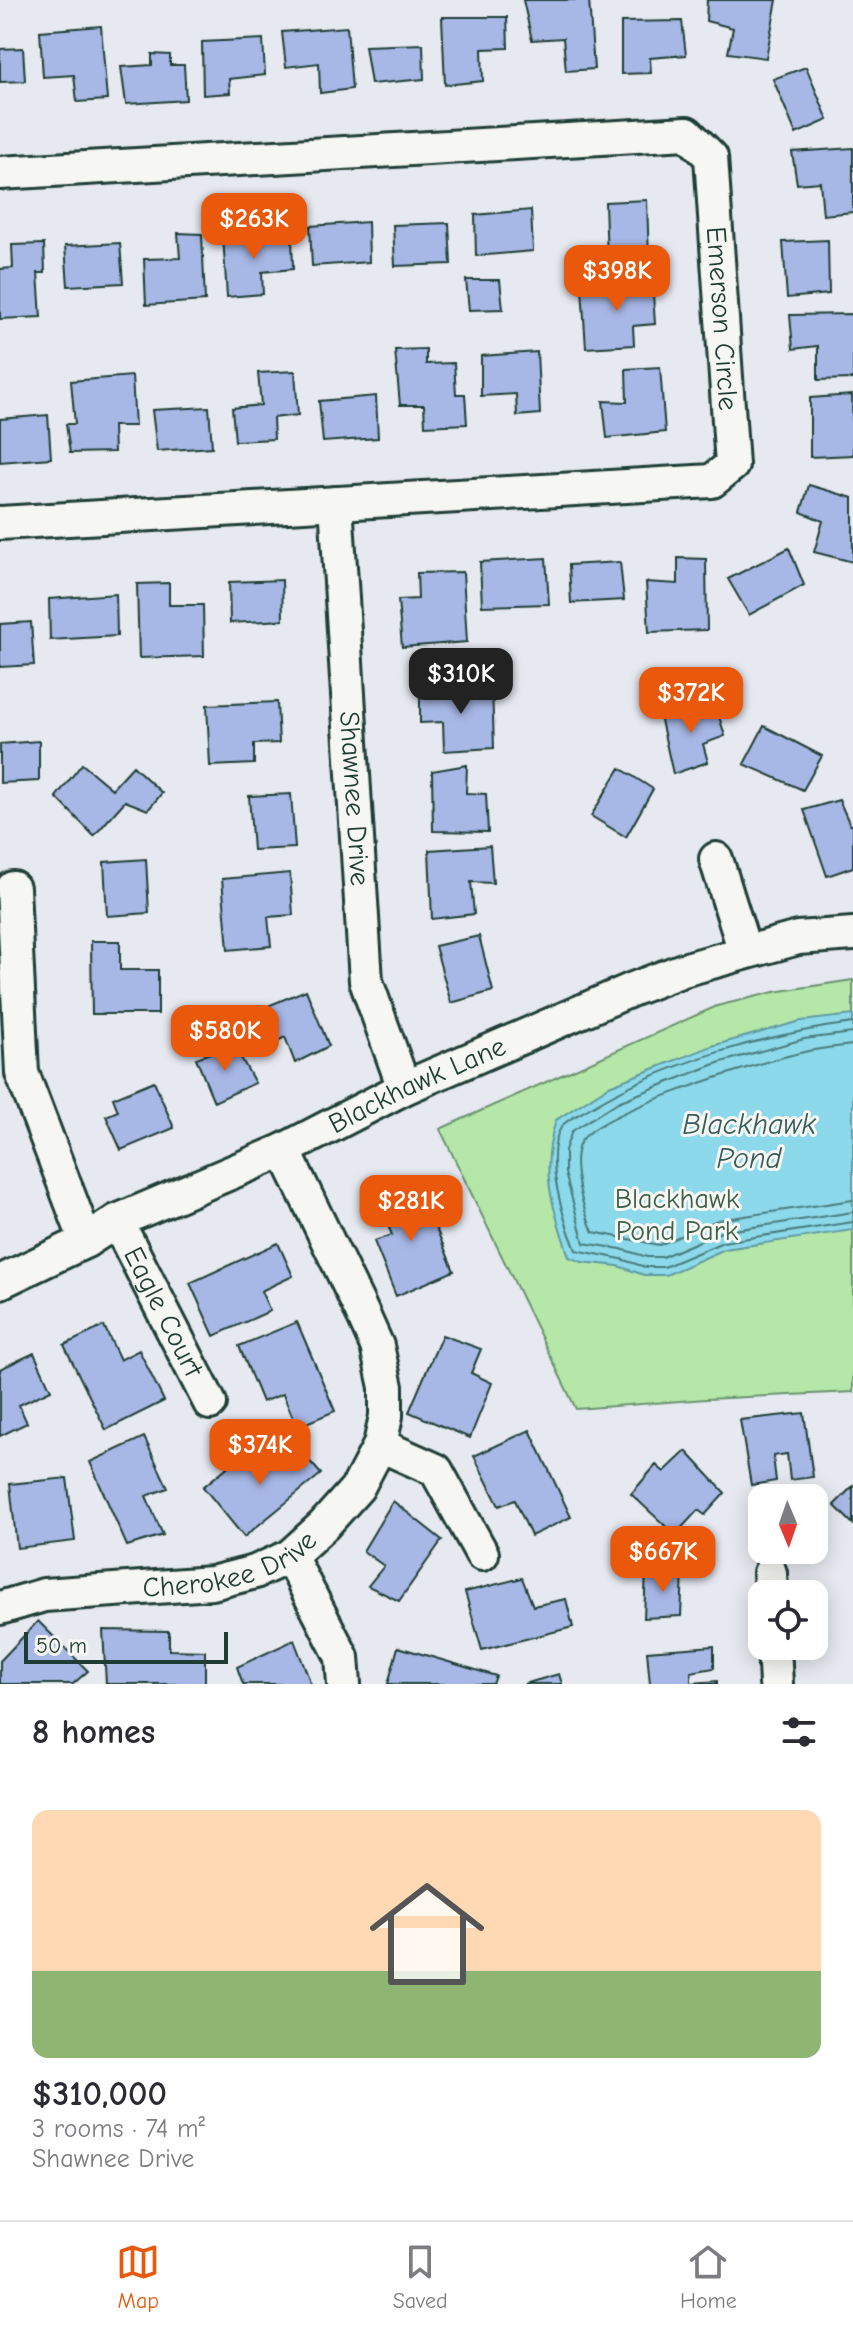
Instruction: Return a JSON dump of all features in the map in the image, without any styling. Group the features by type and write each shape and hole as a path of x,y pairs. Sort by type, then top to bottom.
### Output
{"street":[{"name":"Emerson Circle","path":"0,173 687,133 711,157 732,465 712,481 0,523"},
{"name":"Shawnee Drive","path":"336,503 366,981 404,1088"},
{"path":"716,859 745,952"},
{"path":"13,888 22,1073 86,1241"},
{"name":"Blackhawk Lane","path":"0,1282 86,1241 117,1221 284,1150 404,1088 633,989 683,970 798,938 853,934"},
{"name":"Cherokee Drive","path":"0,1608 44,1595 212,1583 255,1572 290,1556 324,1525 358,1487 380,1445 386,1416 386,1387 377,1346 284,1150"},
{"name":"Eagle Court","path":"117,1221 210,1403"},
{"path":"380,1445 436,1470 482,1554"},
{"path":"290,1556 342,1657 344,1684"},
{"path":"775,1660 776,1684"}],"green space":[{"name":"Blackhawk Pond Park","path":"853,980 853,1392 576,1409 440,1129 717,1006 774,992"}],"water":[{"name":"Blackhawk Pond","path":"853,1015 853,1230 725,1249 666,1275 644,1275 618,1266 582,1262 569,1257 553,1205 548,1173 556,1120 609,1086 712,1046 801,1021"}],"building":[{"path":"523,0 589,0 594,69 566,71 563,38 532,40"},
{"path":"707,0 777,0 766,58 728,53 733,28 706,21"},
{"path":"442,17 507,17 508,48 482,49 483,81 445,85"},
{"path":"682,21 686,55 650,58 651,73 621,74 621,22"},
{"path":"101,26 107,100 77,102 74,75 43,77 40,31"},
{"path":"347,27 352,89 320,93 319,63 286,67 282,32"},
{"path":"263,39 265,75 229,79 230,93 203,95 202,42"},
{"path":"423,44 424,79 371,84 365,46"},
{"path":"23,48 25,81 0,82 0,49"},
{"path":"152,54 170,55 170,65 184,65 186,100 126,104 121,67 152,65"},
{"path":"806,67 828,120 796,134 773,79"},
{"path":"853,148 853,212 823,215 820,182 797,184 792,152"},
{"path":"647,200 649,259 607,261 605,202"},
{"path":"531,210 533,251 476,256 475,215"},
{"path":"368,222 369,262 312,266 310,226"},
{"path":"449,223 451,264 395,266 393,225"},
{"path":"178,233 202,234 205,301 146,305 144,259 180,258"},
{"path":"292,235 293,269 262,272 263,294 227,297 223,236"},
{"path":"828,240 829,294 787,298 783,242"},
{"path":"120,243 123,283 68,286 65,246"},
{"path":"44,244 45,273 38,273 41,317 0,319 0,269 13,268 12,245"},
{"path":"652,279 655,324 633,326 634,345 586,348 582,288 625,288 626,280"},
{"path":"466,280 500,280 503,309 469,310"},
{"path":"853,314 853,379 818,380 818,346 793,349 790,315"},
{"path":"426,349 426,364 454,363 456,394 465,394 467,424 425,426 424,405 400,405 395,350"},
{"path":"537,352 540,414 517,416 516,394 481,396 481,356"},
{"path":"660,367 665,432 607,438 603,401 627,402 626,369"},
{"path":"295,371 298,415 273,418 274,439 235,441 232,408 261,405 258,373"},
{"path":"132,376 135,426 113,426 114,452 70,453 66,424 75,424 71,381"},
{"path":"852,395 853,455 810,457 810,398"},
{"path":"376,396 378,438 323,442 319,401"},
{"path":"209,407 212,447 157,451 152,410"},
{"path":"48,415 51,458 0,462 0,419"},
{"path":"809,485 853,498 853,562 814,552 823,521 801,512"},
{"path":"789,548 804,585 749,615 728,579"},
{"path":"546,558 549,604 482,606 480,562"},
{"path":"678,558 706,559 707,630 649,632 646,582 678,584"},
{"path":"620,562 624,600 571,603 569,565"},
{"path":"463,572 467,642 402,647 398,600 418,599 417,573"},
{"path":"282,580 283,620 230,623 229,582"},
{"path":"169,583 169,605 203,605 204,656 139,658 137,584"},
{"path":"116,594 117,636 50,640 49,599"},
{"path":"31,622 34,665 0,667 0,624"},
{"path":"492,685 494,748 444,751 443,722 420,723 420,689"},
{"path":"714,700 725,736 703,744 708,762 673,774 660,716"},
{"path":"277,702 279,743 254,744 254,764 210,766 207,705"},
{"path":"764,726 822,756 803,790 744,764"},
{"path":"39,741 39,781 0,783 0,744"},
{"path":"82,764 112,789 133,766 162,793 148,810 125,801 94,836 56,797"},
{"path":"467,765 466,793 486,794 488,832 433,831 432,771"},
{"path":"620,768 653,789 626,837 591,816"},
{"path":"291,794 295,848 253,850 249,796"},
{"path":"839,800 850,825 853,825 853,867 827,876 804,810"},
{"path":"490,846 493,883 471,882 474,914 432,919 429,850"},
{"path":"146,859 149,913 107,916 104,862"},
{"path":"290,873 293,915 268,917 271,946 228,950 222,879"},
{"path":"479,936 493,991 451,1003 435,946"},
{"path":"91,941 120,941 120,970 158,970 158,1014 92,1014"},
{"path":"306,990 329,1046 295,1063 285,1037 261,1050 244,1016"},
{"path":"234,1045 255,1083 214,1102 196,1058"},
{"path":"154,1081 174,1128 121,1150 106,1116 118,1111 113,1098"},
{"path":"418,1185 454,1271 396,1296 374,1241 392,1235 378,1202"},
{"path":"278,1243 293,1276 261,1291 270,1311 214,1336 190,1283"},
{"path":"297,1322 335,1411 297,1427 283,1394 262,1402 239,1346"},
{"path":"104,1326 120,1360 139,1350 164,1401 106,1430 64,1345"},
{"path":"442,1335 481,1349 471,1373 492,1383 470,1438 409,1412"},
{"path":"34,1353 51,1390 19,1405 27,1423 0,1436 0,1369"},
{"path":"804,1413 813,1477 790,1480 787,1454 773,1456 776,1481 751,1484 740,1420"},
{"path":"530,1430 571,1517 531,1536 515,1500 499,1506 474,1456"},
{"path":"144,1437 168,1488 146,1496 163,1535 127,1546 90,1462"},
{"path":"293,1442 321,1474 244,1537 203,1487 247,1451 261,1468"},
{"path":"686,1451 725,1493 705,1515 698,1510 675,1535 631,1494 656,1465 664,1472"},
{"path":"67,1478 75,1541 17,1548 10,1484"},
{"path":"853,1486 853,1524 834,1505"},
{"path":"393,1501 442,1540 399,1601 368,1586 384,1566 363,1551"},
{"path":"646,1570 683,1572 681,1616 644,1618"},
{"path":"522,1578 533,1606 566,1599 573,1627 482,1650 465,1592"},
{"path":"38,1621 88,1671 73,1684 0,1684 0,1661"},
{"path":"103,1630 169,1631 169,1650 205,1651 205,1684 106,1684"},
{"path":"294,1640 311,1684 243,1684 237,1667"},
{"path":"714,1646 714,1668 691,1672 691,1683 717,1681 717,1684 650,1684 647,1651"},
{"path":"398,1647 496,1676 493,1684 388,1684"},
{"path":"559,1674 562,1684 524,1684"}]}
